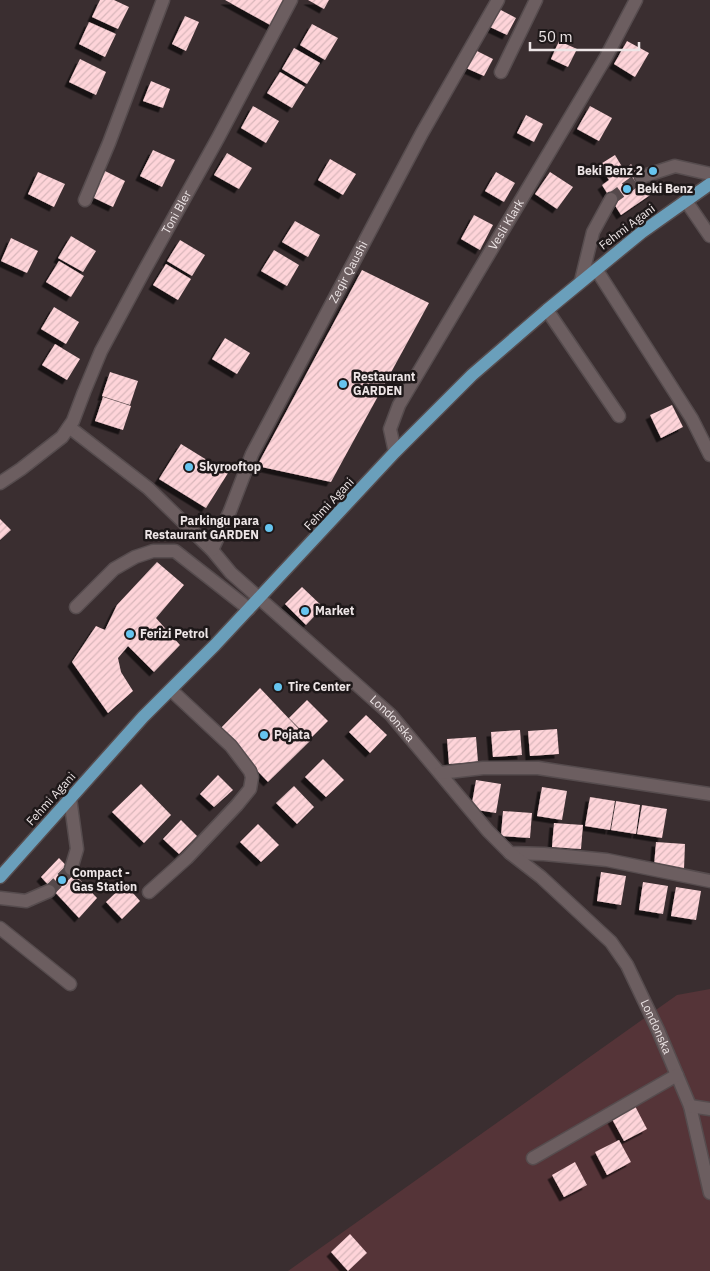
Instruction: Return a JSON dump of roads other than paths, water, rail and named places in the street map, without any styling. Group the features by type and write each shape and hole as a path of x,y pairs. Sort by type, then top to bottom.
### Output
{"main road":[{"name":"Fehmi Agani","path":"0,877 143,717 259,599 394,452 472,375 596,268 642,232 710,184"}],"street":[{"path":"85,200 109,143 163,0"},
{"name":"Toni Bler","path":"0,483 62,437 73,421 100,351 218,138 291,0"},
{"name":"Zeqir Qaushi","path":"212,550 230,511 252,454 422,133 498,0"},
{"path":"501,72 536,0"},
{"name":"Vesli Klark","path":"394,452 390,429 399,405 606,57 636,0"},
{"path":"641,177 675,166 710,174"},
{"path":"581,281 593,232 611,199"},
{"path":"686,201 710,236"},
{"path":"596,268 692,419 710,455"},
{"path":"547,310 619,416"},
{"path":"69,427 148,488 259,599"},
{"path":"76,607 114,569 135,557 154,551 175,551 249,609"},
{"name":"Londonska","path":"259,599 391,715 488,831 510,853 541,877 611,942 627,965 658,1030 690,1106 710,1193"},
{"path":"149,892 187,858 237,805 250,789 252,777 250,771 231,746 171,690"},
{"path":"440,772 483,768 538,768 710,794"},
{"path":"70,798 77,849 71,869"},
{"path":"510,853 606,860 710,881"},
{"path":"0,898 26,901 49,891"},
{"path":"0,928 70,984"},
{"path":"534,1158 677,1075"},
{"path":"690,1106 710,1109"}],"tunnel":[{"path":"611,199 641,177"},
{"path":"49,891 71,869"}],"place":[{"name":"Beki Benz 2","path":"653,171"},
{"name":"Beki Benz","path":"627,189"},
{"name":"Restaurant GARDEN","path":"343,384"},
{"name":"Skyrooftop","path":"189,467"},
{"name":"Parkingu para Restaurant GARDEN","path":"269,528"},
{"name":"Market","path":"305,611"},
{"name":"Ferizi Petrol","path":"130,634"},
{"name":"Tire Center","path":"278,687"},
{"name":"Pojata","path":"264,735"},
{"name":"Compact - Gas Station","path":"62,880"}]}
